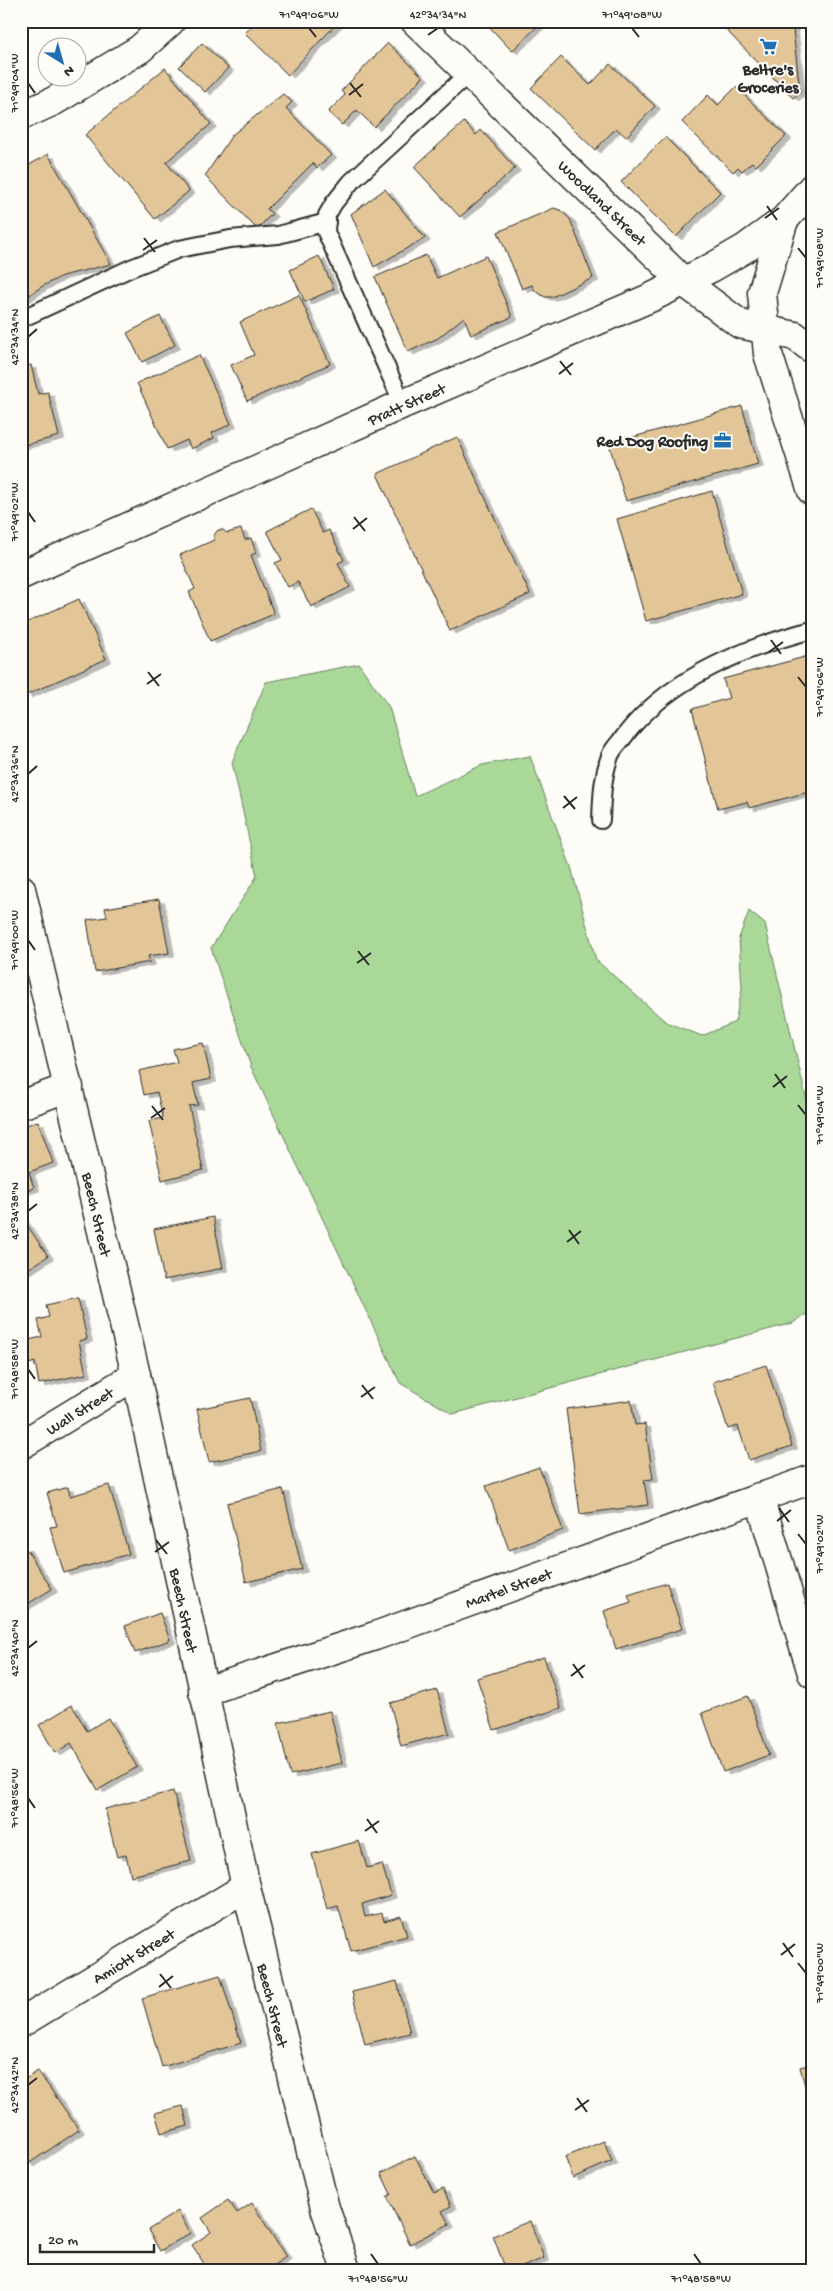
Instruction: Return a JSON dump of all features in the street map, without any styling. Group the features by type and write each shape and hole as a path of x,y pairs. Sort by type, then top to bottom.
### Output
{"street":[{"path":"21,116 54,101 140,49 171,21"},
{"name":"Woodland Street","path":"415,21 684,282 740,324 766,328 796,336 812,349"},
{"path":"812,188 784,220 762,293 768,354 812,492"},
{"name":"Pratt Street","path":"21,575 403,404 684,282 744,249 784,220"},
{"name":"Beech Street","path":"21,889 136,1374 246,1887 323,2199 346,2270"},
{"path":"21,1105 68,1087"},
{"name":"Wall Street","path":"21,1446 136,1374"},
{"name":"Martel Street","path":"203,1692 375,1636 812,1478"},
{"path":"759,1497 812,1673"},
{"name":"Amiott Street","path":"21,2023 246,1887"}],"lane":[{"path":"403,404 326,232 327,215 351,182 469,73"},
{"path":"21,319 131,268 179,250 230,238 278,235 327,222"},
{"path":"601,820 602,782 610,754 635,722 700,673 778,639 812,630"}],"green space":[{"path":"359,664 389,707 415,796 482,765 530,756 571,867 596,960 666,1022 702,1036 735,1022 742,989 739,938 749,911 765,924 812,1122 812,1310 793,1323 453,1414 400,1383 251,1067 211,948 257,876 232,762 266,682"}],"building":[{"path":"257,21 339,21 288,75 245,33"},
{"path":"484,21 543,21 512,51"},
{"name":"Beltre's Groceries","path":"717,21 792,21 800,92 793,98"},
{"path":"202,43 228,68 205,92 179,67"},
{"path":"388,43 423,77 374,127 357,110 342,125 328,112 345,95 341,91"},
{"path":"561,57 590,85 610,64 655,106 626,137 616,128 595,150 531,88"},
{"path":"165,68 211,124 166,162 189,191 155,219 85,135"},
{"path":"736,87 786,136 756,166 752,162 742,171 738,167 733,172 682,122 708,95 718,105"},
{"path":"283,94 292,102 286,108 331,155 317,168 313,163 267,209 272,214 257,229 205,176 232,135"},
{"path":"464,122 476,135 481,130 515,168 460,217 414,167"},
{"path":"665,137 720,192 676,237 621,182"},
{"path":"48,154 111,264 62,276 41,287 21,301 21,170"},
{"path":"385,189 425,238 374,267 351,214"},
{"path":"554,208 560,210 570,219 593,278 552,297 545,297 535,291 532,285 522,289 498,232"},
{"path":"426,255 437,278 486,256 512,317 471,335 464,317 438,338 408,352 375,277"},
{"path":"319,256 334,289 305,302 290,270"},
{"path":"299,295 330,364 247,401 231,365 254,355 240,322"},
{"path":"160,316 175,345 142,362 127,333"},
{"path":"199,355 231,424 212,433 214,438 191,449 187,440 167,449 137,383"},
{"path":"31,365 38,394 48,392 59,436 21,446 21,367"},
{"path":"742,406 758,464 626,501 609,444"},
{"path":"457,437 530,594 450,631 377,474"},
{"path":"712,491 742,594 646,621 617,519"},
{"path":"311,509 323,533 329,530 344,560 338,563 350,587 311,607 298,582 288,587 275,563 282,560 267,531"},
{"path":"241,529 245,540 251,538 256,553 251,555 274,614 210,641 189,592 195,589 180,555 214,540 214,535 218,530 223,530 227,533"},
{"path":"79,599 106,659 26,695 21,685 21,625"},
{"path":"812,655 812,791 749,808 747,802 718,809 692,709 729,698 723,679"},
{"path":"159,899 169,953 148,956 150,962 95,972 87,920 107,917 105,908"},
{"path":"203,1043 211,1079 193,1083 198,1105 189,1106 203,1170 162,1180 149,1121 163,1118 157,1092 144,1095 139,1071 177,1062 173,1049"},
{"path":"38,1121 53,1163 29,1172 34,1188 21,1192 21,1127"},
{"path":"21,1216 48,1256 21,1274"},
{"path":"213,1217 223,1268 164,1280 154,1229"},
{"path":"78,1298 87,1339 79,1341 86,1374 39,1384 35,1362 29,1364 24,1341 42,1337 38,1320 49,1317 46,1305"},
{"path":"766,1365 792,1446 749,1460 738,1426 728,1429 713,1382"},
{"path":"250,1398 261,1451 209,1462 197,1409"},
{"path":"631,1400 635,1425 645,1424 653,1479 644,1480 648,1505 580,1514 566,1409"},
{"path":"539,1467 563,1530 509,1550 486,1486"},
{"path":"109,1485 129,1554 64,1573 50,1527 57,1526 47,1493 68,1487 70,1496"},
{"path":"283,1489 302,1569 246,1582 227,1503"},
{"path":"25,1547 52,1589 21,1608 21,1550"},
{"path":"667,1583 682,1629 616,1649 604,1611 631,1602 628,1595"},
{"path":"160,1613 170,1640 135,1653 125,1626"},
{"path":"544,1657 561,1708 494,1730 477,1678"},
{"path":"437,1690 449,1733 401,1746 390,1703"},
{"path":"748,1696 769,1755 723,1772 702,1713"},
{"path":"72,1705 87,1731 108,1718 137,1767 98,1790 71,1743 55,1753 39,1725"},
{"path":"330,1711 342,1763 290,1775 278,1723"},
{"path":"173,1791 191,1861 131,1876 126,1855 117,1857 105,1809"},
{"path":"359,1841 367,1868 382,1864 391,1895 362,1904 365,1917 382,1913 384,1921 401,1916 407,1936 351,1951 338,1906 327,1909 312,1854"},
{"path":"220,1975 241,2043 162,2067 142,1998"},
{"path":"397,1981 410,2033 365,2044 352,1992"},
{"path":"812,2064 812,2112 800,2067"},
{"path":"38,2071 79,2130 28,2164 21,2155 21,2082"},
{"path":"183,2106 188,2126 161,2133 155,2113"},
{"path":"604,2141 612,2161 573,2178 565,2157"},
{"path":"415,2156 434,2193 443,2189 451,2206 442,2211 449,2224 410,2244 387,2197 391,2194 381,2173"},
{"path":"228,2200 237,2213 252,2203 286,2257 266,2270 208,2270 192,2245 211,2232 202,2218"},
{"path":"178,2211 190,2233 160,2251 148,2230"},
{"path":"530,2221 544,2258 515,2270 506,2270 493,2236"}],"place":[{"name":"Beltre's Groceries","path":"768,46"},
{"name":"Red Dog Roofing","path":"722,440"}]}
